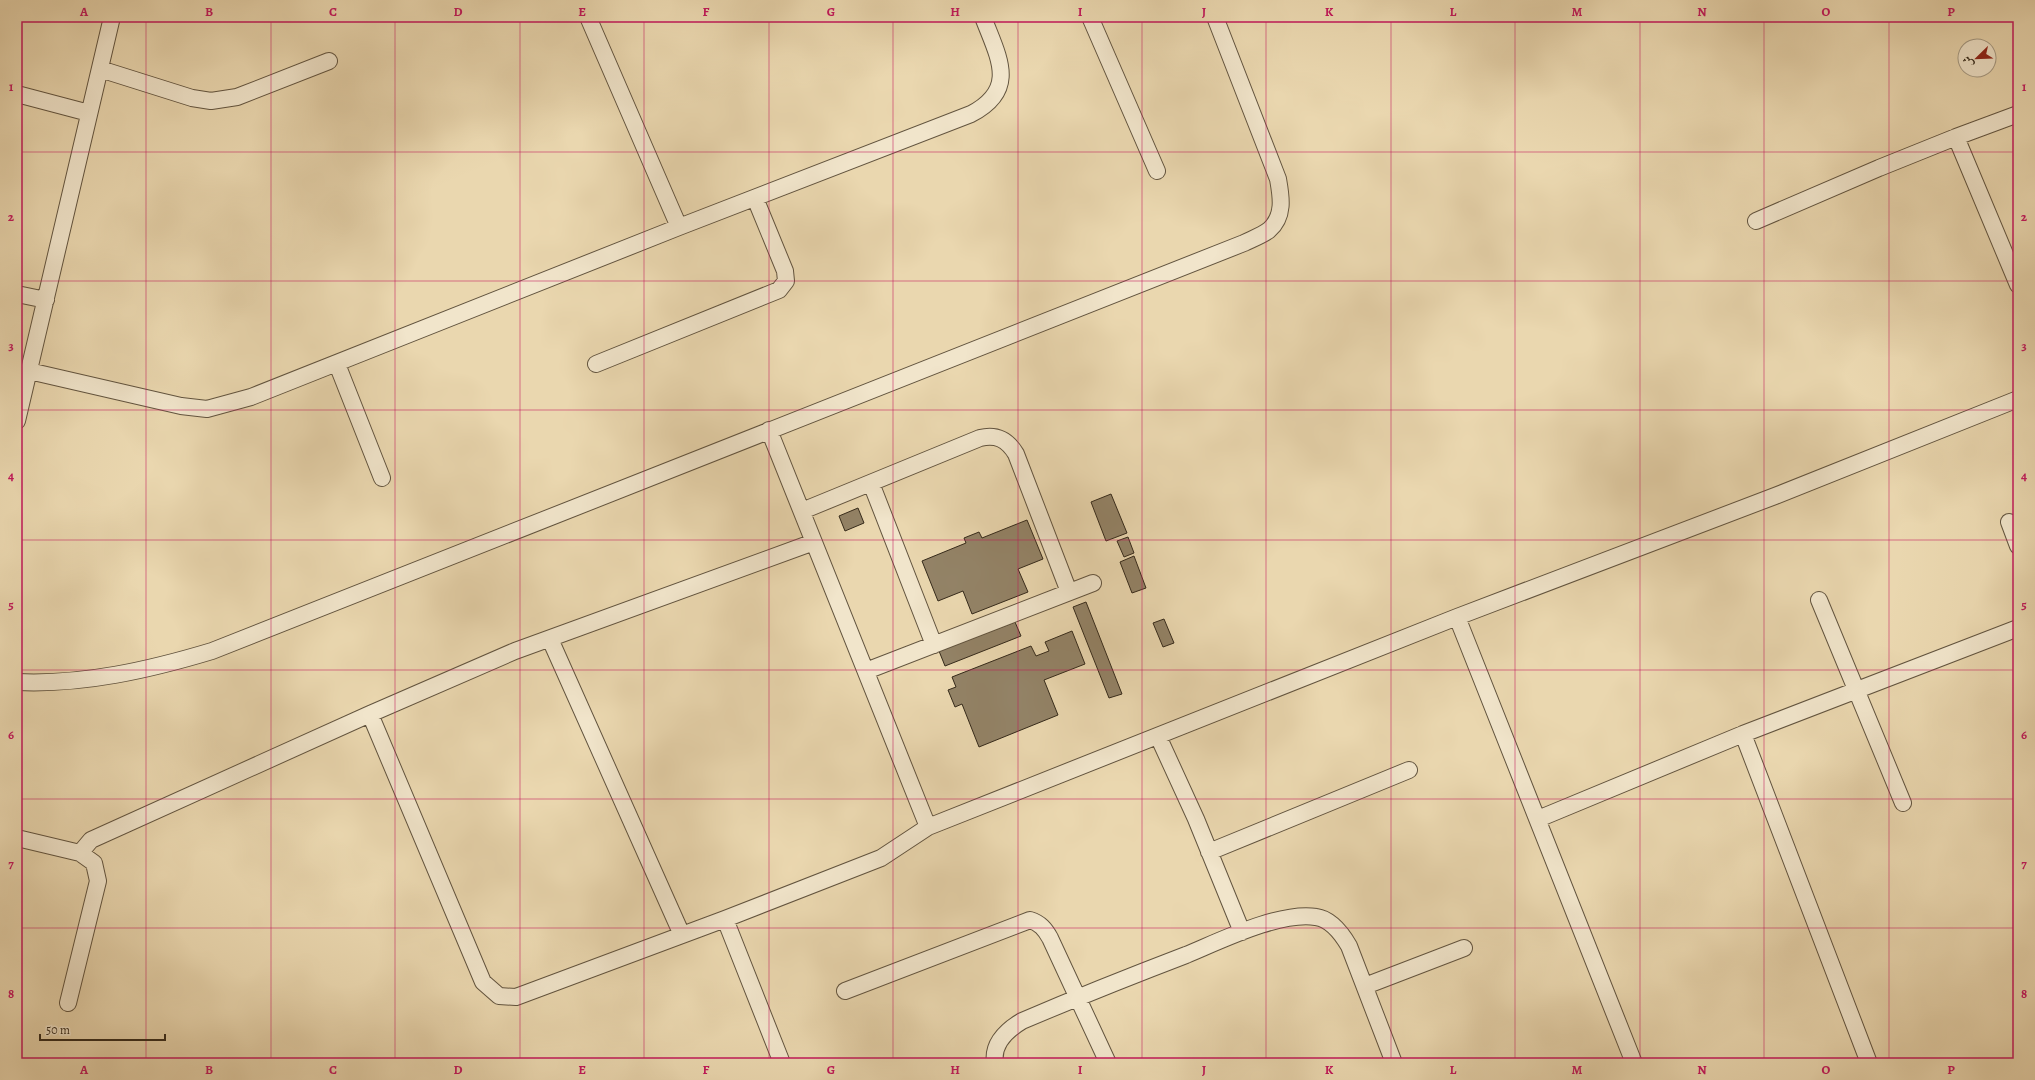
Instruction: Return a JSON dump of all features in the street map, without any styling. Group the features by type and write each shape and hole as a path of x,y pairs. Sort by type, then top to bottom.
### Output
{"street":[{"path":"17,421 112,17"},
{"path":"588,17 679,227"},
{"path":"29,371 182,406 207,409 251,397 679,227 971,114 985,107 996,95 1002,74 998,55 983,17"},
{"path":"1090,17 1157,171"},
{"path":"17,682 57,682 136,671 212,651 1236,246 1269,230 1278,218 1282,203 1278,179 1215,17"},
{"path":"100,69 192,98 211,101 237,97 329,61"},
{"path":"17,94 90,113"},
{"path":"1756,221 1879,168 2018,114"},
{"path":"1956,137 2018,284"},
{"path":"596,364 779,290 786,281 785,271 755,198"},
{"path":"17,294 46,300"},
{"path":"337,364 382,478"},
{"path":"370,714 483,982 499,996 516,997 725,919 881,858 928,827 1458,617 1775,496 2018,399"},
{"path":"769,430 928,827"},
{"path":"802,511 980,438 997,437 1005,440 1016,454 1069,592"},
{"path":"871,483 934,645"},
{"path":"2009,522 2018,546"},
{"path":"80,853 91,840 370,714 515,651 814,542"},
{"path":"866,671 1093,583"},
{"path":"1819,600 1903,803"},
{"path":"1458,617 1634,1063"},
{"path":"1538,819 1856,689 2017,630"},
{"path":"550,639 682,935"},
{"path":"1743,734 1869,1063"},
{"path":"1158,736 1242,932"},
{"path":"1209,852 1409,770"},
{"path":"17,838 80,853 94,863 98,881 68,1003"},
{"path":"995,1063 996,1048 1010,1028 1022,1021 1078,997 1242,932 1284,918 1303,916 1318,917 1341,932 1349,946 1394,1063"},
{"path":"725,919 782,1063"},
{"path":"846,992 1030,920 1037,922 1045,929 1108,1063"},
{"path":"1365,986 1464,948"}],"building":[{"path":"1111,494 1127,533 1106,541 1091,502"},
{"path":"858,508 864,523 845,531 839,516"},
{"path":"1027,520 1043,559 1018,569 1028,592 972,614 963,591 938,601 922,561 966,543 964,538 979,532 982,538"},
{"path":"1128,537 1134,553 1124,557 1117,541"},
{"path":"1134,556 1146,588 1132,593 1120,562"},
{"path":"1086,602 1122,694 1109,698 1073,607"},
{"path":"1164,619 1174,643 1163,647 1153,623"},
{"path":"1015,622 1021,636 945,666 939,651"},
{"path":"1072,631 1085,664 1044,680 1058,715 979,747 962,704 955,707 948,690 956,687 952,677 1031,646 1036,656 1049,651 1045,642"}]}
